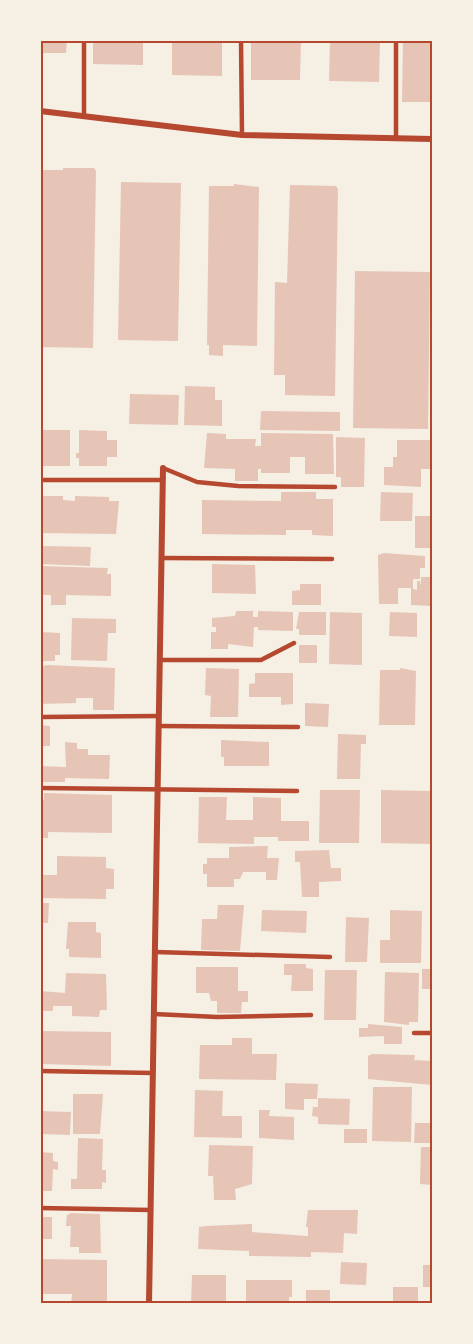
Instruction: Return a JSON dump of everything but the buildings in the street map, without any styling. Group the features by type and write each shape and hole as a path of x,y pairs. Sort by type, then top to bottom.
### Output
{"street":[{"path":"40,111 242,135 432,139"},
{"path":"149,1304 163,468"}],"lane":[{"path":"84,40 84,116"},
{"path":"241,40 242,135"},
{"path":"396,40 396,138"},
{"path":"163,468 197,482 238,486 335,487"},
{"path":"40,480 163,480"},
{"path":"161,558 332,559"},
{"path":"160,660 261,660 294,643"},
{"path":"40,717 159,716"},
{"path":"159,726 298,728"},
{"path":"40,788 297,791"},
{"path":"155,952 330,957"},
{"path":"154,1014 217,1017 311,1015"},
{"path":"414,1033 432,1033"},
{"path":"40,1071 153,1073"},
{"path":"40,1208 151,1210"}]}
